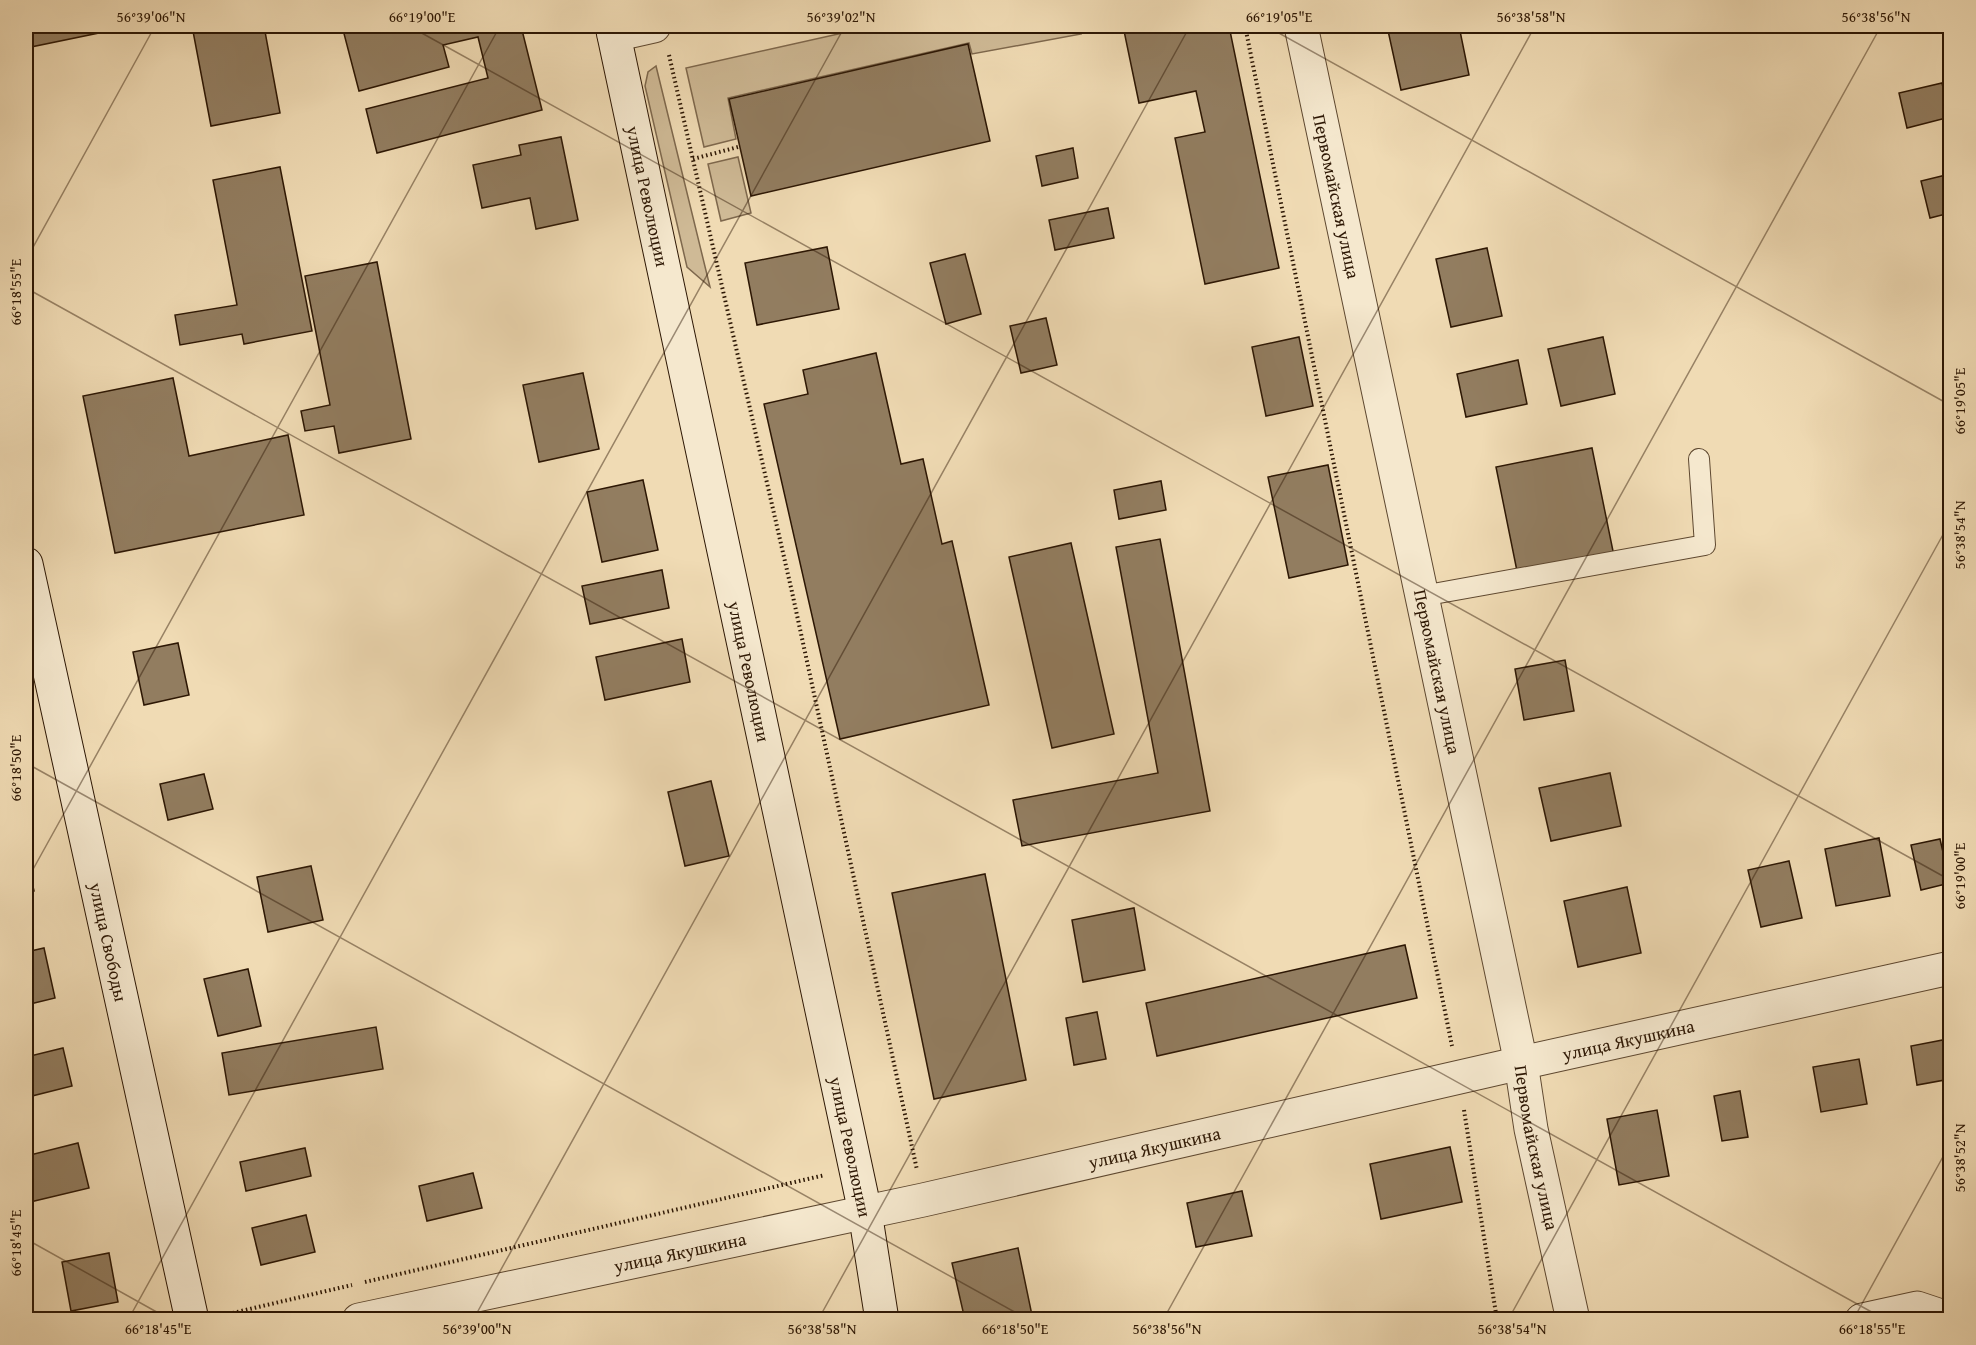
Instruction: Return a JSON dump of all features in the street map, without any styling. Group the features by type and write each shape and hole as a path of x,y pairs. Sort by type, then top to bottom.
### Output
{"street":[{"name":"Первомайская улица","path":"1301,26 1521,1063 1531,1129 1573,1320"},
{"path":"613,30 661,37"},
{"name":"улица Революции","path":"613,30 865,1212 882,1320"},
{"name":"улица Свободы","path":"26,564 204,1318"},
{"name":"улица Якушкина","path":"359,1320 923,1200 1521,1063 1950,968"},
{"path":"1862,1320 1917,1308 1950,1319"}],"lane":[{"path":"1422,596 1705,544 1699,459"}],"path":[{"path":"1245,26 1459,1078 1497,1320"},
{"path":"661,37 693,159 792,592 923,1200"},
{"path":"693,159 738,147"},
{"path":"204,1318 855,1168"}],"shaded area":[{"path":"874,26 1077,26 1081,34 972,54 969,43 728,98 736,139 704,147 686,68"},
{"path":"656,66 710,287 687,267 645,86 648,72"},
{"path":"738,157 751,213 721,221 708,164"}],"building":[{"path":"26,26 133,26 26,48"},
{"path":"192,26 264,26 280,113 211,126"},
{"path":"342,26 521,26 542,110 377,153 366,109 488,78 478,37 443,45 449,67 359,91"},
{"path":"1123,26 1229,26 1279,268 1205,284 1175,138 1205,132 1196,91 1139,103"},
{"path":"1387,26 1459,26 1469,75 1401,90"},
{"path":"1872,26 1897,26 1873,31"},
{"path":"968,44 990,141 751,196 729,99"},
{"path":"1942,83 1950,117 1907,128 1899,93"},
{"path":"561,137 578,220 536,229 530,198 482,208 473,165 521,155 519,145"},
{"path":"1073,148 1078,178 1042,186 1036,156"},
{"path":"280,167 312,331 244,344 242,334 180,345 175,315 237,305 213,180"},
{"path":"1950,174 1950,213 1930,218 1921,181"},
{"path":"1108,208 1114,238 1055,250 1049,220"},
{"path":"827,247 839,309 757,325 745,263"},
{"path":"1487,248 1502,316 1451,327 1436,259"},
{"path":"965,254 981,314 946,324 930,263"},
{"path":"377,262 411,439 339,453 334,426 305,431 301,411 330,405 305,276"},
{"path":"1950,308 1950,341 1943,310"},
{"path":"1046,318 1057,365 1021,373 1010,326"},
{"path":"1299,337 1313,406 1266,416 1252,347"},
{"path":"1603,337 1615,394 1561,406 1548,349"},
{"path":"876,353 901,464 923,459 942,544 952,541 989,705 840,739 764,404 808,394 803,370"},
{"path":"1518,360 1527,404 1466,417 1457,374"},
{"path":"583,373 599,449 539,462 523,385"},
{"path":"173,378 189,456 288,435 304,515 115,553 83,396"},
{"path":"1592,448 1614,556 1518,576 1496,467"},
{"path":"1328,465 1348,565 1289,578 1268,477"},
{"path":"643,480 658,550 602,562 587,492"},
{"path":"1161,481 1166,510 1119,519 1114,490"},
{"path":"1160,539 1210,811 1022,846 1013,800 1158,773 1116,547"},
{"path":"1071,543 1114,734 1052,748 1009,557"},
{"path":"662,570 669,608 590,624 582,586"},
{"path":"682,639 690,682 605,700 596,657"},
{"path":"178,643 189,695 144,705 133,652"},
{"path":"1565,660 1574,711 1524,720 1515,669"},
{"path":"1610,773 1621,826 1551,841 1539,788"},
{"path":"204,774 213,809 168,820 160,784"},
{"path":"711,781 729,856 685,866 668,792"},
{"path":"1879,838 1890,896 1836,906 1825,849"},
{"path":"1940,839 1950,883 1921,890 1911,845"},
{"path":"26,856 34,891 26,893"},
{"path":"1789,861 1802,918 1761,927 1748,870"},
{"path":"311,866 323,920 268,932 257,877"},
{"path":"985,874 1026,1080 934,1099 892,893"},
{"path":"1627,887 1641,953 1578,967 1564,901"},
{"path":"1134,908 1145,970 1083,982 1072,920"},
{"path":"1405,945 1417,998 1157,1056 1146,1003"},
{"path":"44,948 55,998 26,1005 26,952"},
{"path":"248,969 261,1026 218,1036 204,979"},
{"path":"1097,1012 1106,1059 1074,1065 1066,1018"},
{"path":"376,1027 383,1069 229,1095 222,1053"},
{"path":"1948,1039 1950,1079 1917,1085 1911,1046"},
{"path":"63,1048 72,1086 28,1097 26,1057"},
{"path":"1859,1059 1867,1104 1821,1112 1813,1067"},
{"path":"1740,1091 1748,1137 1722,1141 1714,1096"},
{"path":"1657,1110 1669,1176 1619,1185 1607,1119"},
{"path":"78,1143 89,1188 26,1203 26,1156"},
{"path":"1450,1147 1462,1202 1381,1219 1370,1164"},
{"path":"305,1148 311,1176 246,1191 240,1162"},
{"path":"473,1173 482,1208 427,1221 419,1186"},
{"path":"1242,1191 1252,1236 1196,1247 1187,1203"},
{"path":"306,1215 315,1252 261,1265 252,1228"},
{"path":"1018,1248 1033,1320 965,1320 952,1263"},
{"path":"109,1253 118,1302 71,1311 62,1262"}]}
